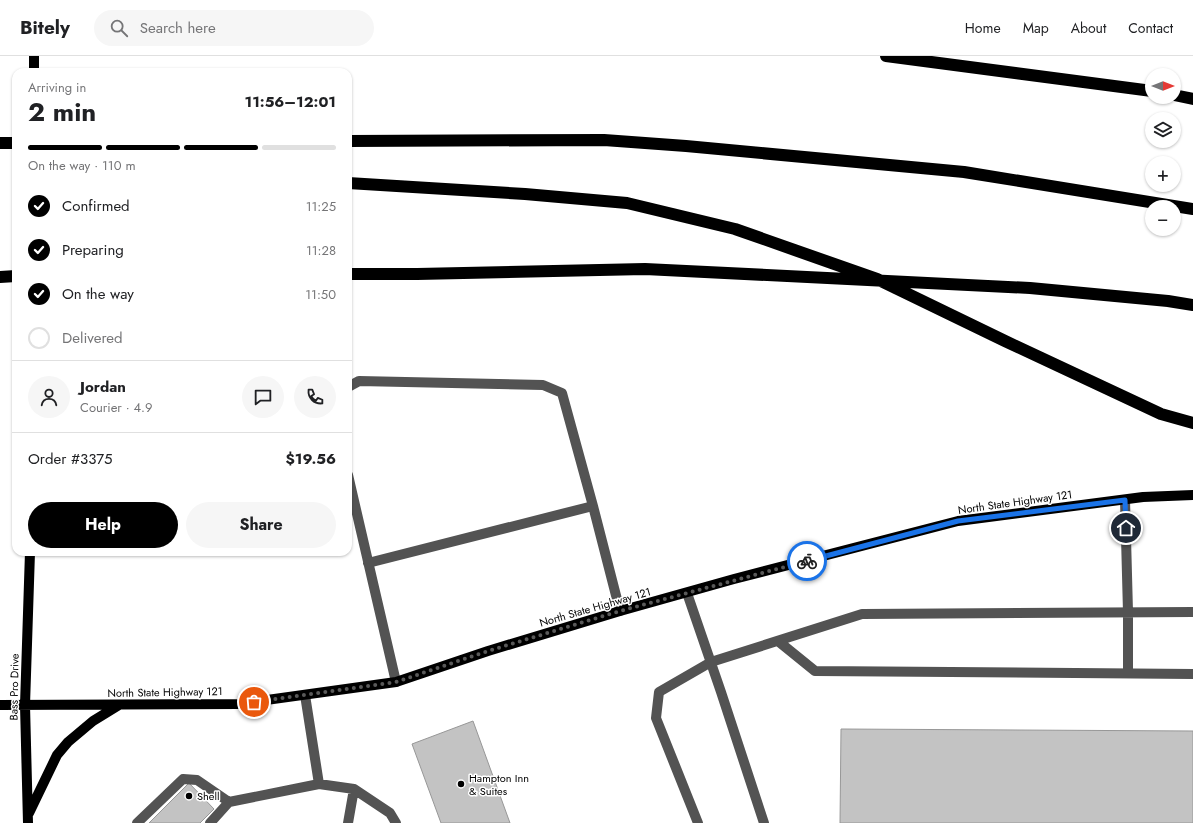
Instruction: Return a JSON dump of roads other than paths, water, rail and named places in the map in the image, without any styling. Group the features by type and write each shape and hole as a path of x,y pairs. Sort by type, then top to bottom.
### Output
{"highway":[{"path":"886,56 1145,90"},
{"path":"1181,96 1193,99"},
{"path":"352,141 604,140 686,146 964,172 1193,210"},
{"path":"0,143 12,143"},
{"path":"352,183 525,194 628,203 735,229 878,279 1005,341 1161,414 1193,423"},
{"path":"352,274 645,269 1030,288 1168,301 1193,305"}],"main road":[{"path":"34,56 34,68"},
{"name":"North State Highway 121","path":"0,705 238,704 396,682 488,651 620,611 958,521 1143,497 1193,496"},
{"name":"Bass Pro Drive","path":"28,819 25,705 30,556"},
{"path":"28,819 57,755 68,742 93,721 119,705"}],"lane":[{"path":"352,385 359,381 544,385 562,394 620,611"},
{"path":"352,493 396,682"},
{"path":"1125,500 1128,673"},
{"path":"368,563 593,506"},
{"path":"687,593 764,823"},
{"path":"698,823 656,718 659,692 711,662 862,614 1193,612"},
{"path":"778,641 815,671 1193,674"},
{"path":"305,695 319,784"},
{"path":"138,823 183,779 197,780 228,802"},
{"path":"210,823 228,802 319,784 354,789 390,813 396,823"},
{"path":"348,823 354,789"}],"place":[{"name":"Hampton Inn & Suites","path":"461,784"},
{"name":"Shell","path":"189,796"}]}
